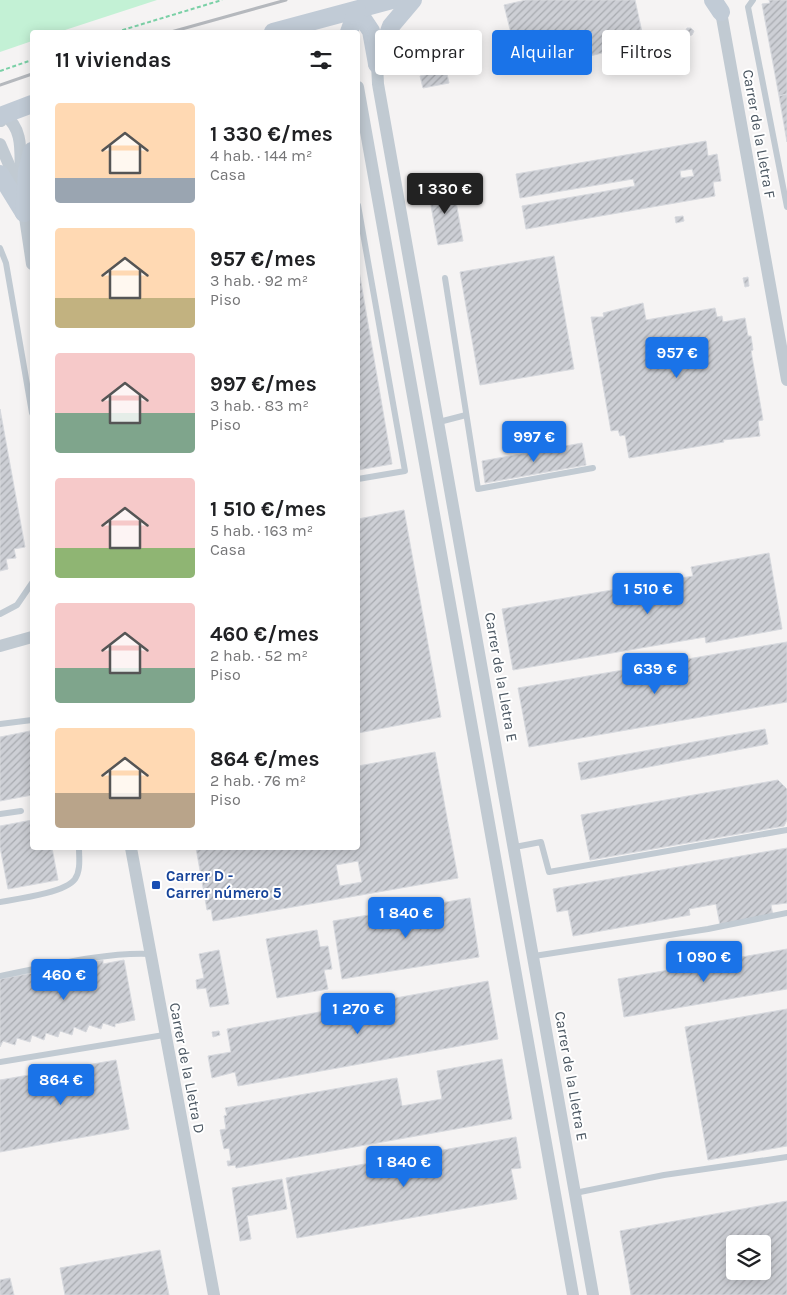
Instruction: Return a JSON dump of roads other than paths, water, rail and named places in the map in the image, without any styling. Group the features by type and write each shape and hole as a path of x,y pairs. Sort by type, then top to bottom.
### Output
{"main road":[{"path":"285,30 392,0"},
{"path":"390,30 413,0"},
{"path":"350,30 357,10"},
{"path":"357,10 371,31 375,53"},
{"path":"1,118 30,105"},
{"path":"24,213 27,171 30,158"},
{"path":"0,174 24,213"}],"street":[{"name":"Carrer de la Lletra F","path":"719,3 787,380"},
{"name":"Carrer de la Lletra E","path":"378,75 593,1295"},
{"path":"360,98 573,1295"},
{"path":"1,118 13,121 18,134 24,213"},
{"path":"0,144 14,172 30,246"},
{"path":"0,646 30,638"},
{"path":"15,643 30,646"},
{"name":"Carrer de la Lletra D","path":"131,850 164,1035 214,1295"}],"lane":[{"path":"753,0 748,7 787,207"},
{"path":"360,217 404,471 360,479"},
{"path":"0,248 6,263 30,401"},
{"path":"445,278 478,489 593,468"},
{"path":"439,422 466,415"},
{"path":"0,614 17,605 30,586"},
{"path":"0,724 30,720"},
{"path":"0,814 21,810"},
{"path":"515,847 541,842 549,872 787,830"},
{"path":"0,902 60,889 75,880 79,870 79,850"},
{"path":"534,956 708,929 787,914"},
{"path":"0,976 109,956 133,953 150,954"},
{"path":"0,1062 164,1035"},
{"path":"575,1193 664,1175 787,1157"}],"railway":[{"path":"178,30 286,0"},
{"path":"0,85 30,75"}],"place":[{"name":"Carrer D - Carrer número 5","path":"156,885"}]}
